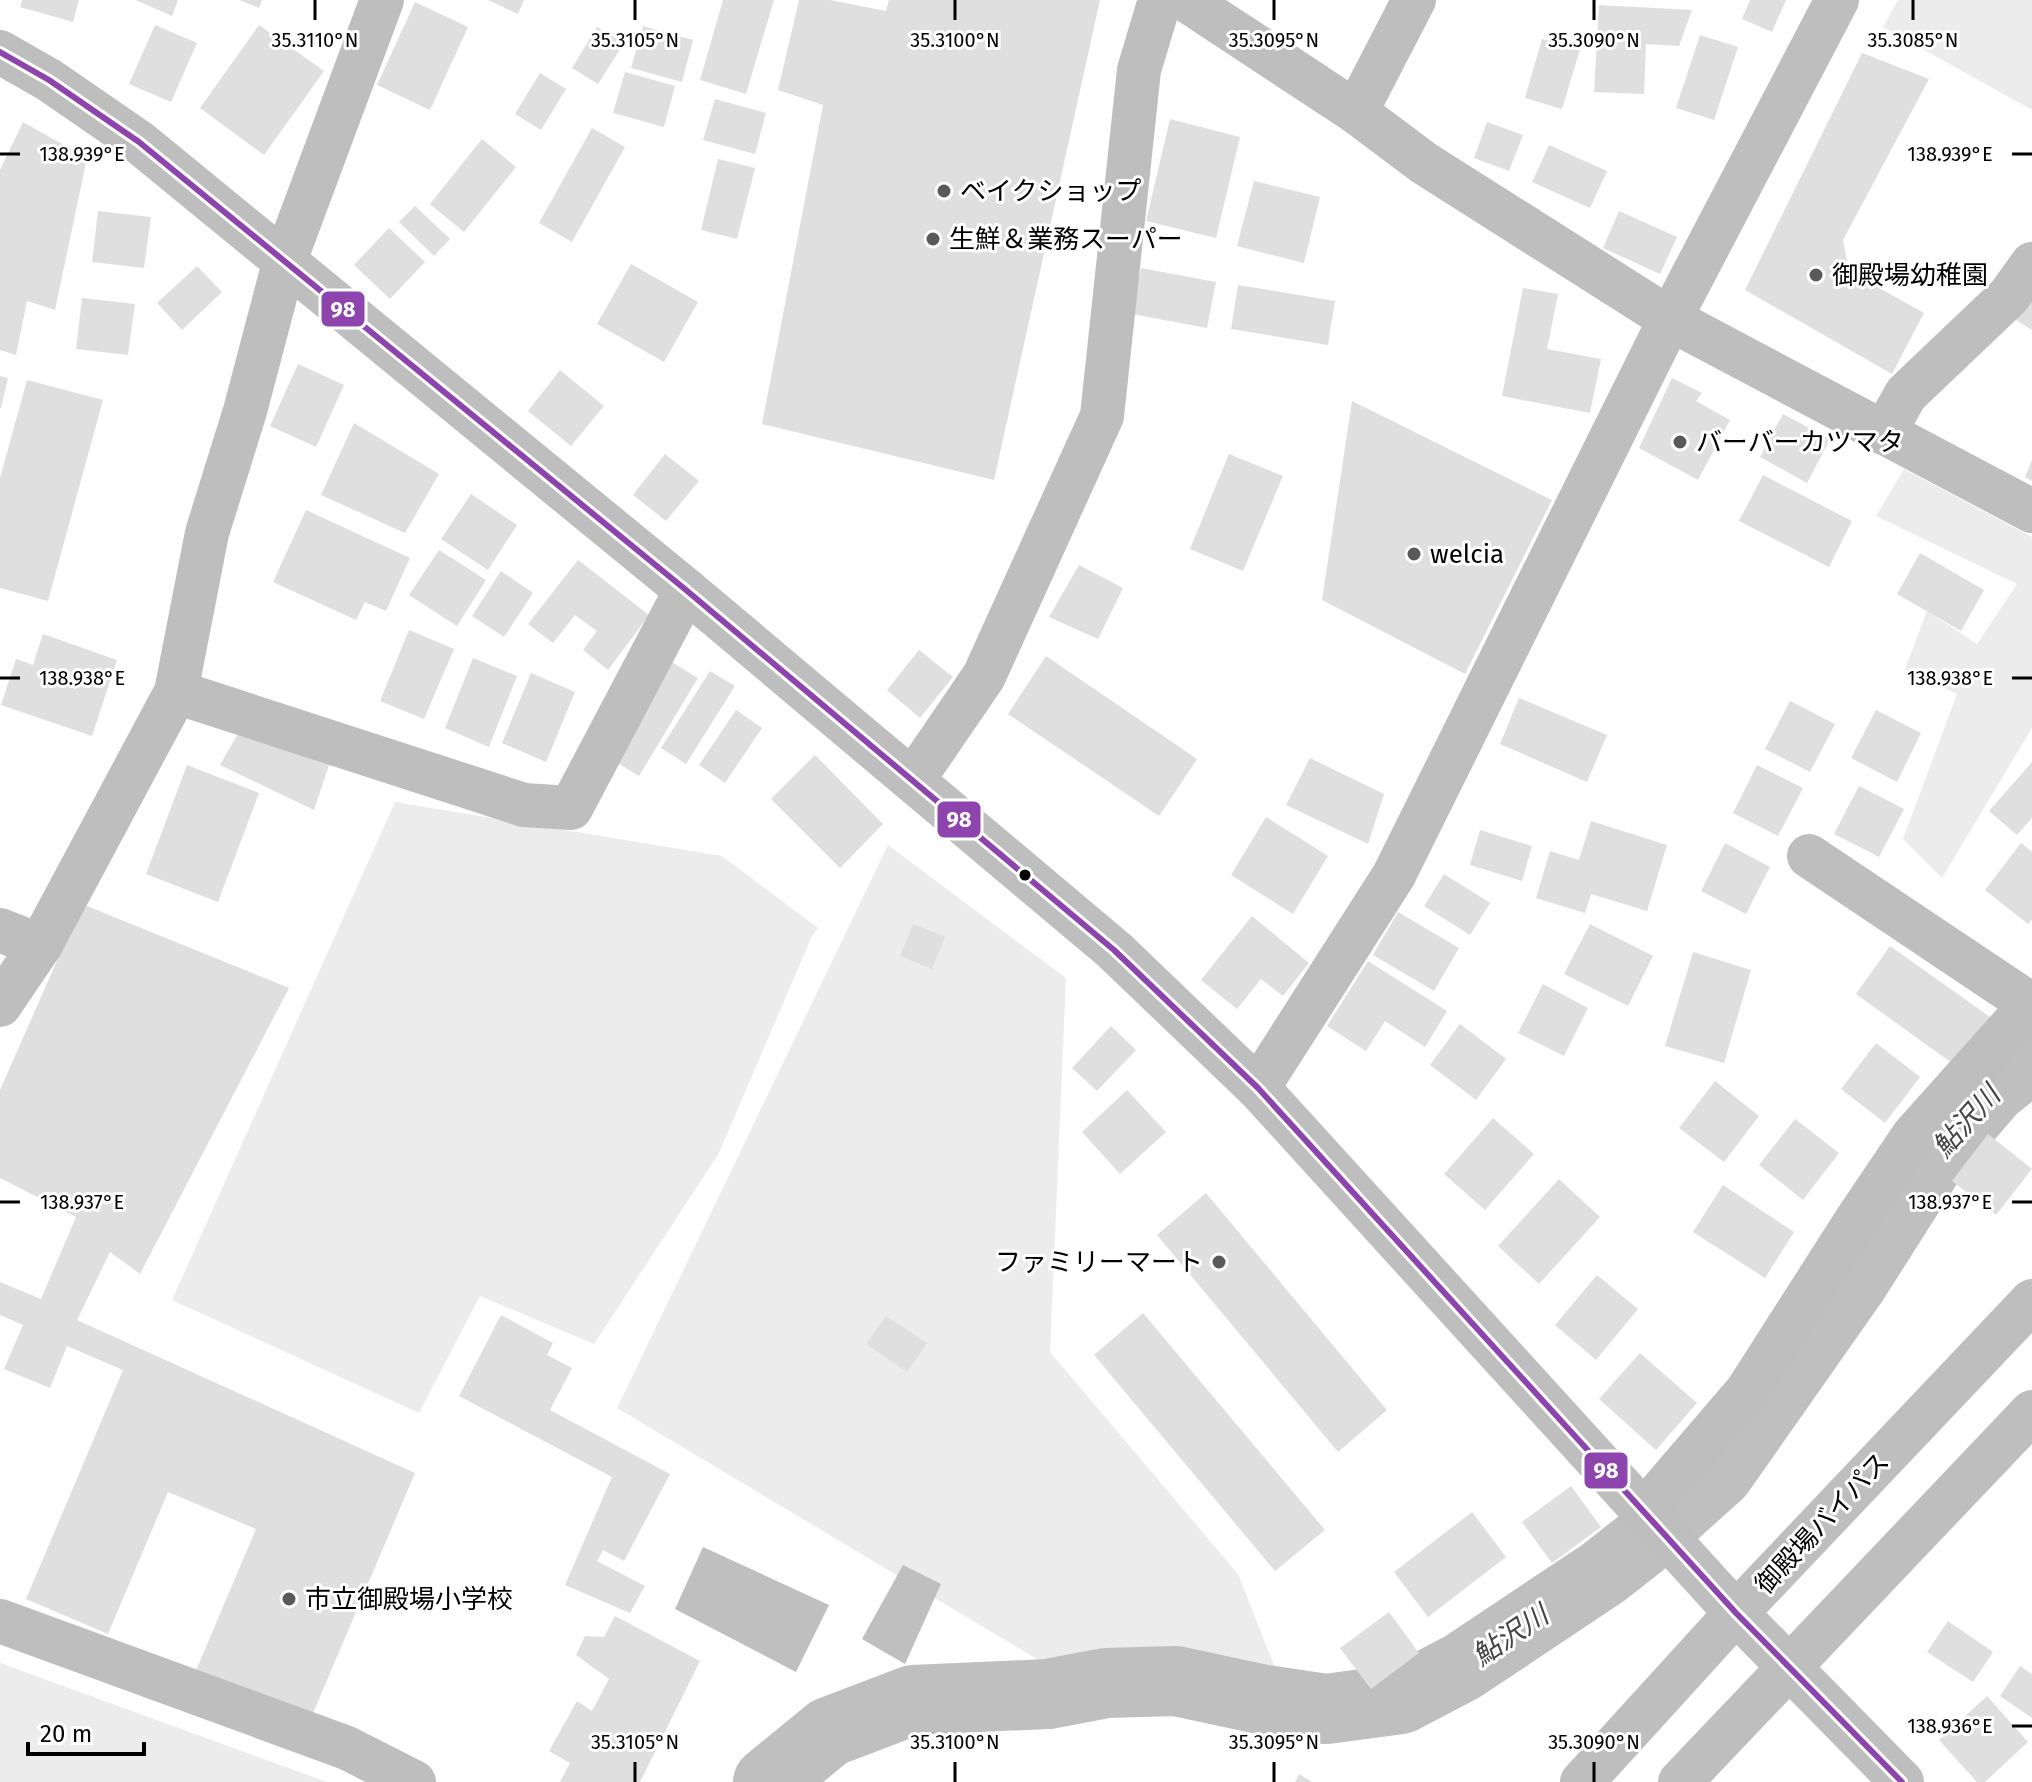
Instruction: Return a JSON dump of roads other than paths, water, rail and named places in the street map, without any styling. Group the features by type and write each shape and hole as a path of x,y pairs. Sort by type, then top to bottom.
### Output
{"main road":[{"path":"0,1005 40,946 176,692 207,533 245,411 284,263 382,0"},
{"path":"913,780 984,676 1102,416 1139,70 1160,0"},
{"path":"1186,0 1356,112 1424,163 1670,319 2032,511"},
{"path":"1356,112 1414,0"},
{"path":"1258,1088 1394,875 1670,319 1837,0"},
{"path":"0,52 49,80 139,142 686,590 1114,950 1258,1088 1736,1613 1902,1782"},
{"path":"1884,433 1906,394 2009,296 2032,264"},
{"path":"176,692 524,805 571,808 686,590"},
{"path":"1645,1510 1747,1391 1913,1136 2031,1004 1809,856"},
{"path":"0,930 40,946"},
{"name":"御殿場バイパス","path":"1582,1782 1736,1613 2032,1301"},
{"path":"1680,1782 1787,1666 2032,1412"},
{"path":"0,1621 347,1748 414,1782"}],"waterway":[{"name":"鮎沢川","path":"768,1782 829,1732 913,1700 1048,1694 1106,1683 1176,1681 1326,1709 1401,1699 1462,1667 1603,1573 1719,1473 1853,1282 1930,1161 1993,1088 2032,1057"}],"place":[{"name":"ベイクショップ","path":"944,191"},
{"name":"生鮮＆業務スーパー","path":"933,239"},
{"name":"御殿場幼稚園","path":"1816,275"},
{"name":"バーバーカツマタ","path":"1680,442"},
{"name":"welcia","path":"1414,554"},
{"name":"ファミリーマート","path":"1219,1262"},
{"name":"市立御殿場小学校","path":"289,1599"}]}
